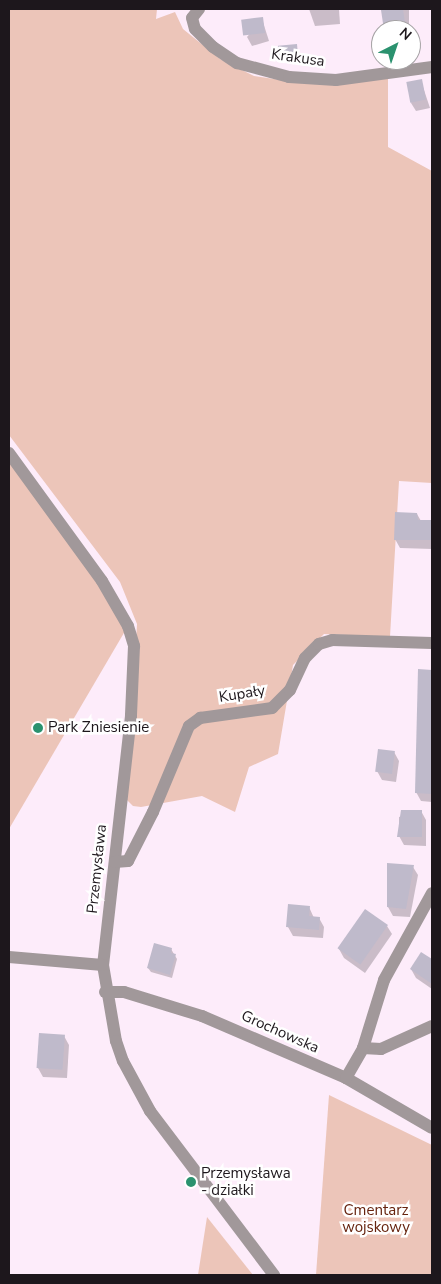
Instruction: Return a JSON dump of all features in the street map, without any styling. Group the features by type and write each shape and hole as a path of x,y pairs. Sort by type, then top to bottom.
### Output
{"street":[{"name":"Krakusa","path":"199,9 192,18 195,30 213,46 237,64 289,77 336,80 432,67"},
{"name":"Przemysława","path":"9,453 102,581 128,626 134,646 131,716 103,965 105,992 124,1062 150,1111 274,1275"},
{"name":"Kupały","path":"114,862 128,861 153,812 189,726 200,718 272,708 290,690 305,658 319,644 332,640 432,643"},
{"path":"346,1078 363,1048 384,980 432,893"},
{"path":"9,957 103,965"},
{"name":"Grochowska","path":"105,992 124,992 202,1016 346,1078 432,1128"},
{"path":"363,1048 381,1049 432,1026"}],"green space":[{"path":"9,9 157,9 156,19 175,12 183,29 220,59 254,76 308,84 388,77 388,147 432,171 432,483 399,481 390,637 324,634 293,665 278,754 249,767 235,812 202,796 141,807 133,806 127,800 137,624 120,582 9,435"},
{"name":"Park Zniesienie","path":"9,453 128,626 9,829"},
{"name":"Cmentarz wojskowy","path":"329,1095 432,1145 432,1275 316,1275"},
{"path":"207,1217 253,1275 198,1275"}],"building":[{"path":"403,9 405,20 382,20 381,10"},
{"path":"263,17 265,33 243,36 241,20"},
{"path":"297,44 298,56 279,58 278,46"},
{"path":"422,79 426,100 410,103 406,82"},
{"path":"395,512 417,513 418,520 432,520 432,540 394,540"},
{"path":"418,669 432,670 432,794 415,793"},
{"path":"378,749 395,751 392,774 375,772"},
{"path":"401,810 422,810 422,837 397,837"},
{"path":"387,863 414,865 406,909 387,907"},
{"path":"288,904 310,906 309,916 320,917 319,930 286,927"},
{"path":"365,909 388,925 360,964 337,948"},
{"path":"154,943 172,948 171,953 176,954 170,975 147,968"},
{"path":"421,952 432,959 432,984 410,969"},
{"path":"39,1033 65,1035 62,1070 37,1068"}],"place":[{"name":"Park Zniesienie","path":"38,728"},
{"name":"Przemysława - działki","path":"191,1182"}]}
